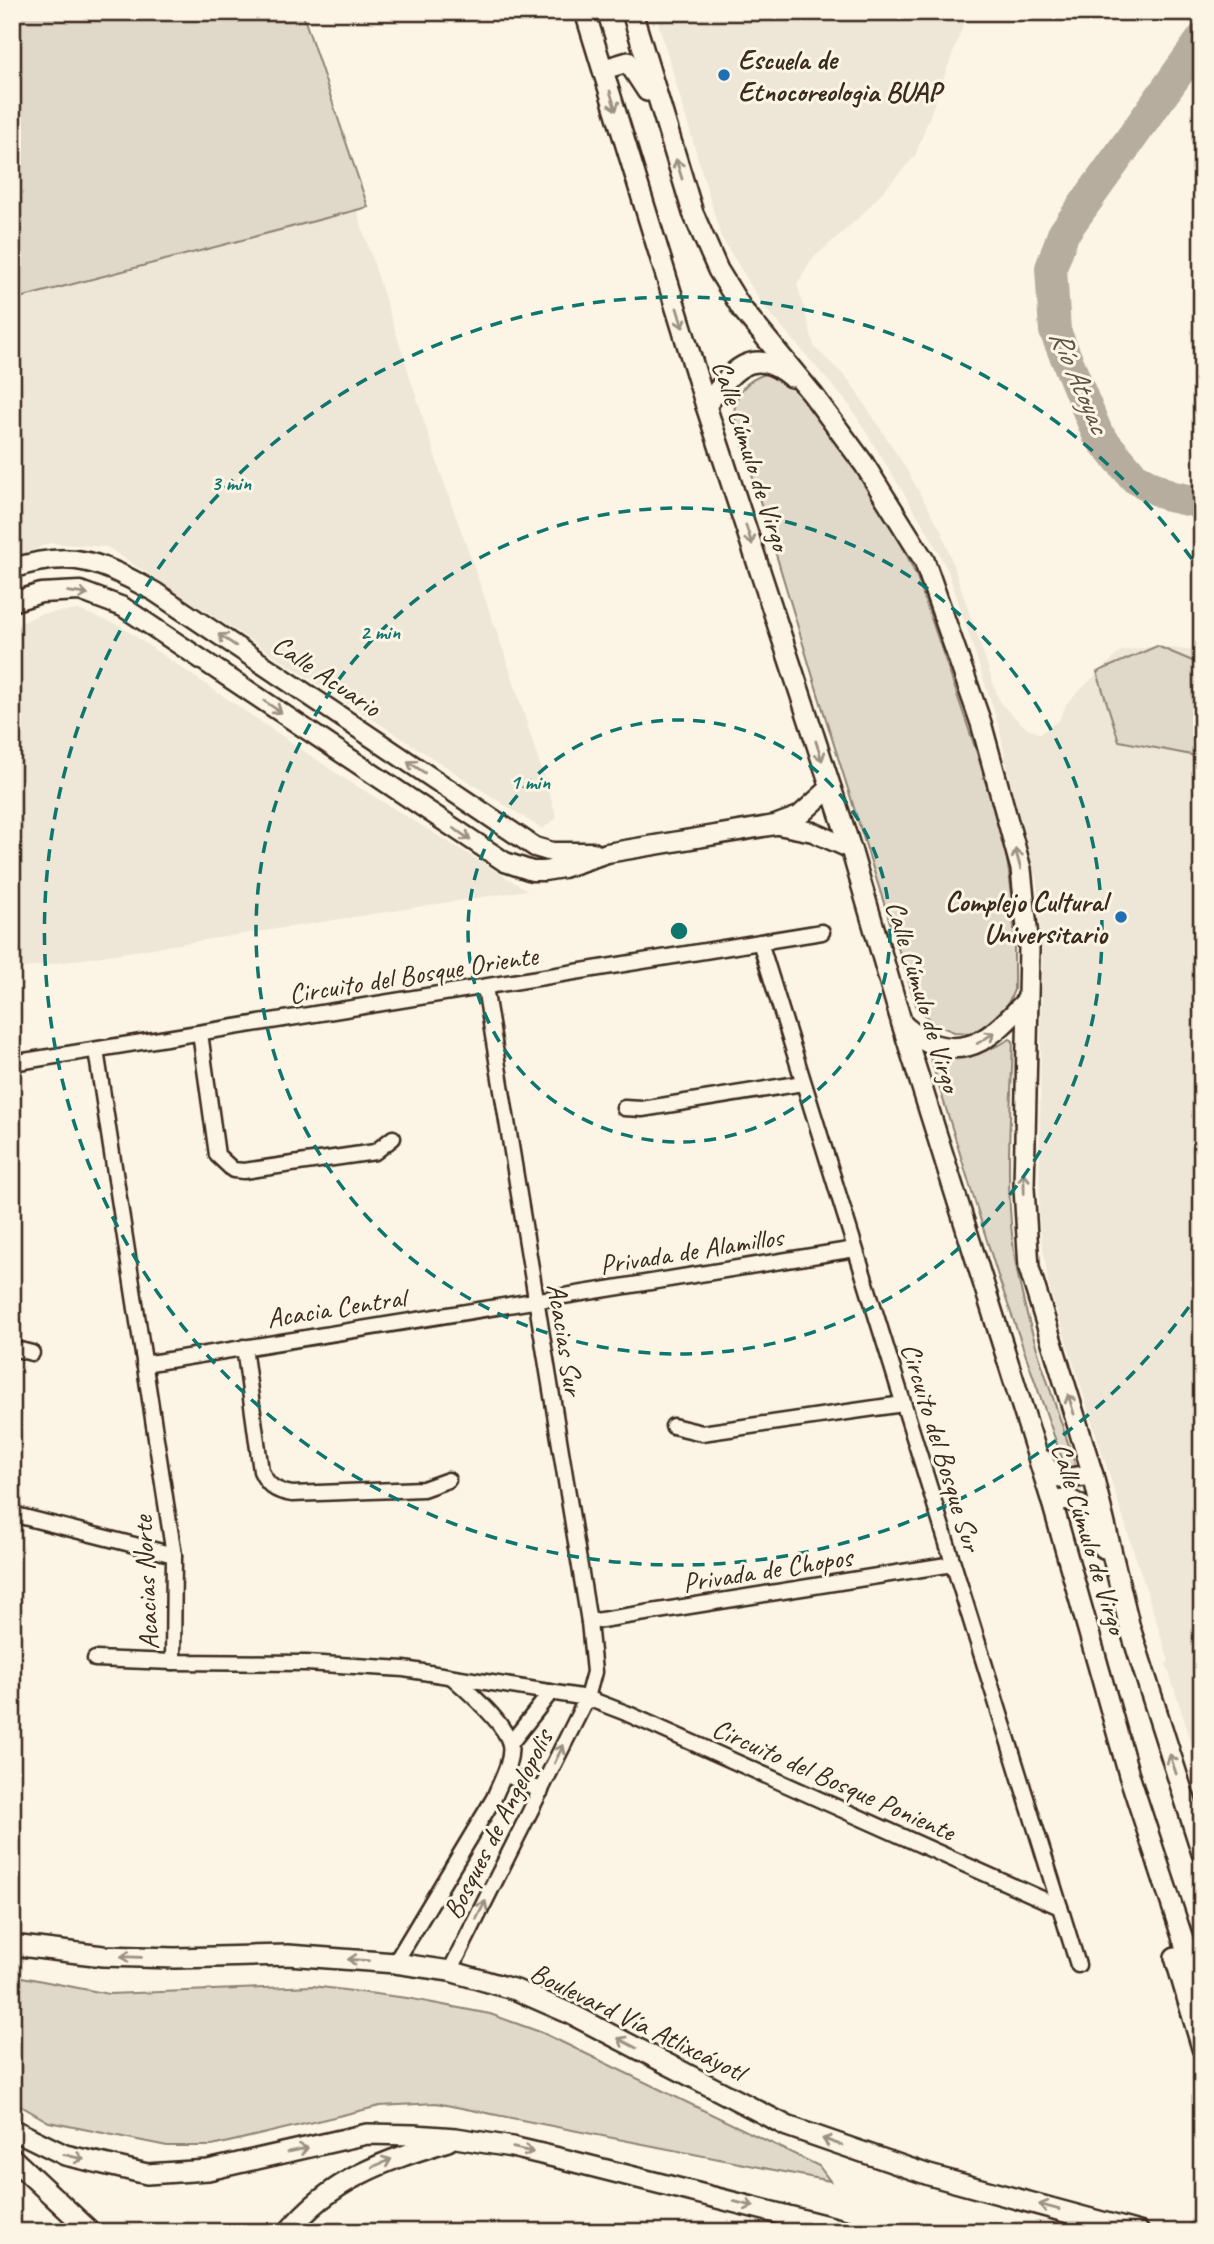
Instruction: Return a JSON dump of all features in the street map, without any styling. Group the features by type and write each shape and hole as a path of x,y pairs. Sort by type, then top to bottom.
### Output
{"main road":[{"name":"Calle Cúmulo de Virgo","path":"585,12 706,406 851,849 902,1024 1052,1502 1129,1775 1202,1997"},
{"name":"Calle Cúmulo de Virgo","path":"632,12 693,213 718,270 743,309 864,464 923,560 981,723 1021,869 1029,948 1024,1188 1029,1268 1093,1475 1130,1628 1202,1853"},
{"path":"604,69 628,62 633,66 666,125"},
{"path":"706,406 733,372 748,362 764,361 782,369 813,396"},
{"path":"902,1024 928,1043 958,1048 975,1045 997,1031 1027,1000"},
{"path":"1020,1404 1047,1469 1054,1476 1065,1478 1093,1475"},
{"path":"1052,1502 1068,1499 1083,1507 1115,1567"},
{"path":"1146,1827 1156,1892 1202,2048"},
{"path":"1167,1894 1187,1932 1202,1951"},
{"name":"Boulevard Vía Atlixcáyotl","path":"12,1945 103,1956 175,1958 288,1955 395,1963 450,1971 516,1990 571,2014 787,2126 929,2175 1139,2232"},
{"path":"12,2129 65,2155 147,2174 208,2170 367,2134 456,2138 567,2160 851,2232"},
{"path":"288,2232 301,2216 326,2194 356,2174 456,2138"},
{"path":"12,2158 91,2232"}],"street":[{"name":"Calle Acuario","path":"12,569 37,561 72,558 111,568 167,600 535,847 552,852 607,853"},
{"name":"Calle Acuario","path":"12,602 41,593 80,591 123,607 505,862 532,871 563,868 607,853 775,825 799,816 831,787"},
{"name":"Calle Acuario","path":"775,825 813,832 851,849"},
{"name":"Circuito del Bosque Oriente","path":"12,1063 822,932"},
{"name":"Circuito del Bosque Sur","path":"760,942 1078,1965"},
{"name":"Acacias Sur","path":"485,987 589,1622 594,1672 587,1698"},
{"path":"200,1033 217,1155 233,1170 244,1171 375,1152 393,1138"},
{"name":"Acacias Norte","path":"96,1050 174,1555 173,1662 375,1666 587,1698"},
{"path":"624,1108 642,1109 803,1083"},
{"name":"Privada de Alamillos","path":"535,1300 855,1249"},
{"name":"Acacia Central","path":"144,1364 535,1300"},
{"path":"244,1347 261,1471 267,1483 279,1492 292,1494 423,1489 448,1480"},
{"path":"12,1348 32,1353"},
{"path":"673,1426 702,1433 903,1404"},
{"path":"12,1514 174,1555"},
{"name":"Privada de Chopos","path":"589,1622 953,1563"},
{"path":"95,1659 173,1662"},
{"name":"Bosques de Angelopolis","path":"451,1676 482,1704 510,1744"},
{"name":"Bosques de Angelopolis","path":"395,1963 494,1798 505,1774 510,1744 551,1692"},
{"name":"Circuito del Bosque Poniente","path":"587,1698 639,1718 1060,1907"},
{"name":"Bosques de Angelopolis","path":"450,1971 587,1698"},
{"path":"505,1774 541,1791"}],"shaded area":[{"path":"12,12 302,12 368,207 12,300"},
{"name":"Complejo Cultural Universitario","path":"655,12 968,12 915,156 860,217 811,260 797,284 815,348 849,380 902,462 942,532 1000,703 1024,726 1040,734 1059,720 1067,703 1121,651 1157,646 1202,652 1202,1775 1166,1663 1169,1661 1049,1287 1039,1221 1042,952 1037,882 1012,790 999,726 948,571 929,534 850,406 763,305 721,237"},
{"path":"356,208 441,474 505,655 557,818 542,829 107,547 49,543 12,559 12,299"},
{"path":"768,373 790,384 802,397 850,462 898,536 917,577 978,756 1006,852 1014,908 1014,990 1006,1008 989,1026 970,1033 954,1032 934,1024 917,1008 819,697 734,415 739,393 743,388"},
{"path":"78,610 120,626 342,777 527,890 12,970 12,627 40,614"},
{"path":"1157,646 1202,665 1202,757 1119,741 1097,672"},
{"path":"1010,1039 1013,1041 1009,1168 1013,1244 1030,1327 1075,1464 1074,1468 1068,1471 998,1276 929,1054 931,1051 953,1054 981,1052"},
{"path":"12,1975 109,1994 313,1986 407,1998 490,2014 543,2033 819,2166 830,2181 436,2103 380,2106 212,2146 167,2146 49,2122 12,2101"}],"waterway":[{"name":"Río Atoyac","path":"1202,39 1063,234 1051,268 1055,331 1098,435 1135,478 1169,496 1202,503"}],"place":[{"name":"Escuela de Etnocoreologia BUAP","path":"724,75"},
{"name":"Complejo Cultural Universitario","path":"1121,917"}]}
